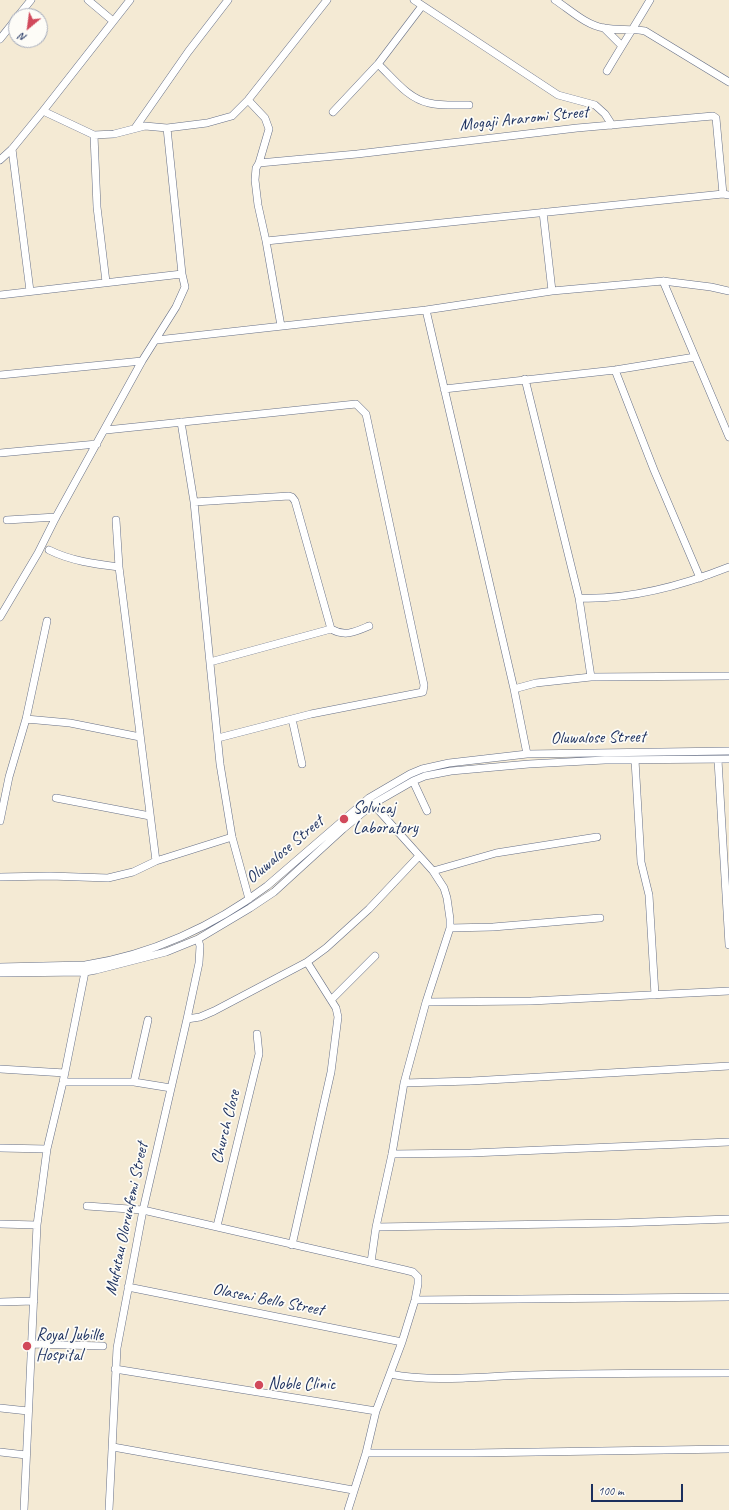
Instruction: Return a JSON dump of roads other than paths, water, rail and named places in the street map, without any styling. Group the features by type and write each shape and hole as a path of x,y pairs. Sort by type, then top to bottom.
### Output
{"street":[{"path":"24,8 31,0"},
{"path":"88,0 113,21"},
{"path":"0,160 12,149 130,0"},
{"path":"135,128 188,52 228,0"},
{"path":"43,110 94,135 114,134 145,126 167,128 220,120 232,116 248,100 327,0"},
{"path":"414,0 558,95 595,105 605,114 612,125"},
{"path":"555,0 585,20 604,28 645,31 729,82"},
{"path":"607,71 621,46 634,29 650,0"},
{"path":"333,112 378,64 422,6"},
{"path":"604,28 621,46"},
{"path":"0,39 8,29"},
{"path":"378,64 409,94 419,99 429,103 469,105"},
{"path":"248,100 265,118 269,129 256,168 255,180 258,205 281,326"},
{"name":"Mogaji Araromi Street","path":"259,162 357,154 561,129 713,116 716,118 726,195"},
{"path":"0,617 38,553 56,517 106,430 142,361 176,307 185,286 182,274 167,128"},
{"path":"94,135 97,207 106,282"},
{"path":"12,149 30,291"},
{"path":"266,241 543,212 726,195"},
{"path":"543,212 552,292"},
{"path":"0,295 182,274"},
{"path":"156,340 426,310 552,292 663,281 711,287 729,291"},
{"path":"663,281 729,437"},
{"path":"426,310 514,689 527,754"},
{"path":"444,389 615,370 695,357"},
{"path":"0,376 142,361"},
{"path":"615,370 654,470 700,578"},
{"path":"525,379 578,598 591,677"},
{"path":"106,430 356,404 366,414 409,612 424,689 423,692 311,714 218,738"},
{"path":"182,422 194,502 220,764 232,837 249,899"},
{"path":"0,453 97,444"},
{"path":"194,502 292,497 297,509 331,630"},
{"path":"7,520 56,517"},
{"path":"116,520 119,567 156,861"},
{"path":"49,550 63,557 76,561 119,567"},
{"path":"578,598 598,599 648,592 700,578 729,567"},
{"path":"0,821 9,777 26,719 47,621"},
{"path":"210,662 331,630 339,634 351,633 369,626"},
{"path":"514,689 536,683 591,677 729,676"},
{"path":"26,719 70,723 140,737"},
{"path":"292,719 302,764"},
{"name":"Oluwalose Street","path":"0,967 85,965 116,960 164,944 196,931 249,899 267,886 369,798 410,774 422,769 449,763 527,754 729,751"},
{"path":"659,752 659,760"},
{"name":"Oluwalose Street","path":"0,973 85,972 117,966 166,952 198,938 250,908 274,892 343,829 373,804 413,781 425,776 451,771 521,764 635,760 729,759"},
{"path":"635,760 641,862 648,895 655,995"},
{"path":"718,760 729,945"},
{"path":"413,781 427,811"},
{"path":"56,798 150,816"},
{"path":"371,1262 376,1227 392,1154 404,1083 426,1002 450,928 449,908 444,888 433,871 373,804"},
{"path":"0,876 108,878 133,872 156,861 232,837"},
{"path":"433,871 496,853 597,837"},
{"path":"187,1019 200,1017 214,1011 307,962 326,948 369,909 419,856"},
{"path":"450,928 600,918"},
{"name":"Mufutau Olorunfemi Street","path":"109,1510 113,1447 115,1368 118,1342 143,1210 199,963 200,946 198,938"},
{"path":"331,1000 375,956"},
{"path":"292,1245 331,1072 338,1012 307,962"},
{"path":"24,1510 37,1225 47,1149 65,1073 85,972"},
{"path":"426,1002 531,1001 729,991"},
{"path":"134,1082 148,1020"},
{"name":"Church Close","path":"217,1226 259,1054 258,1034"},
{"path":"404,1083 471,1081 729,1066"},
{"path":"0,1069 65,1073"},
{"path":"63,1082 134,1082 171,1088"},
{"path":"392,1154 471,1153 729,1142"},
{"path":"0,1148 47,1149"},
{"path":"87,1206 143,1210 413,1272 418,1277 415,1300 402,1342 376,1410 366,1453 353,1490 348,1510"},
{"path":"376,1227 617,1223 729,1219"},
{"path":"0,1224 37,1225"},
{"name":"Olaseni Bello Street","path":"128,1287 402,1342"},
{"path":"415,1300 729,1297"},
{"path":"0,1302 34,1301"},
{"path":"32,1344 103,1346"},
{"path":"115,1368 376,1410"},
{"path":"390,1374 413,1378 455,1378 729,1372"},
{"path":"0,1408 28,1411"},
{"path":"113,1447 353,1490"},
{"path":"366,1453 729,1449"},
{"path":"0,1452 26,1455"}],"place":[{"name":"Solvicaj Laboratory","path":"344,819"},
{"name":"Royal Jubille Hospital","path":"27,1346"},
{"name":"Noble Clinic","path":"259,1385"}]}
